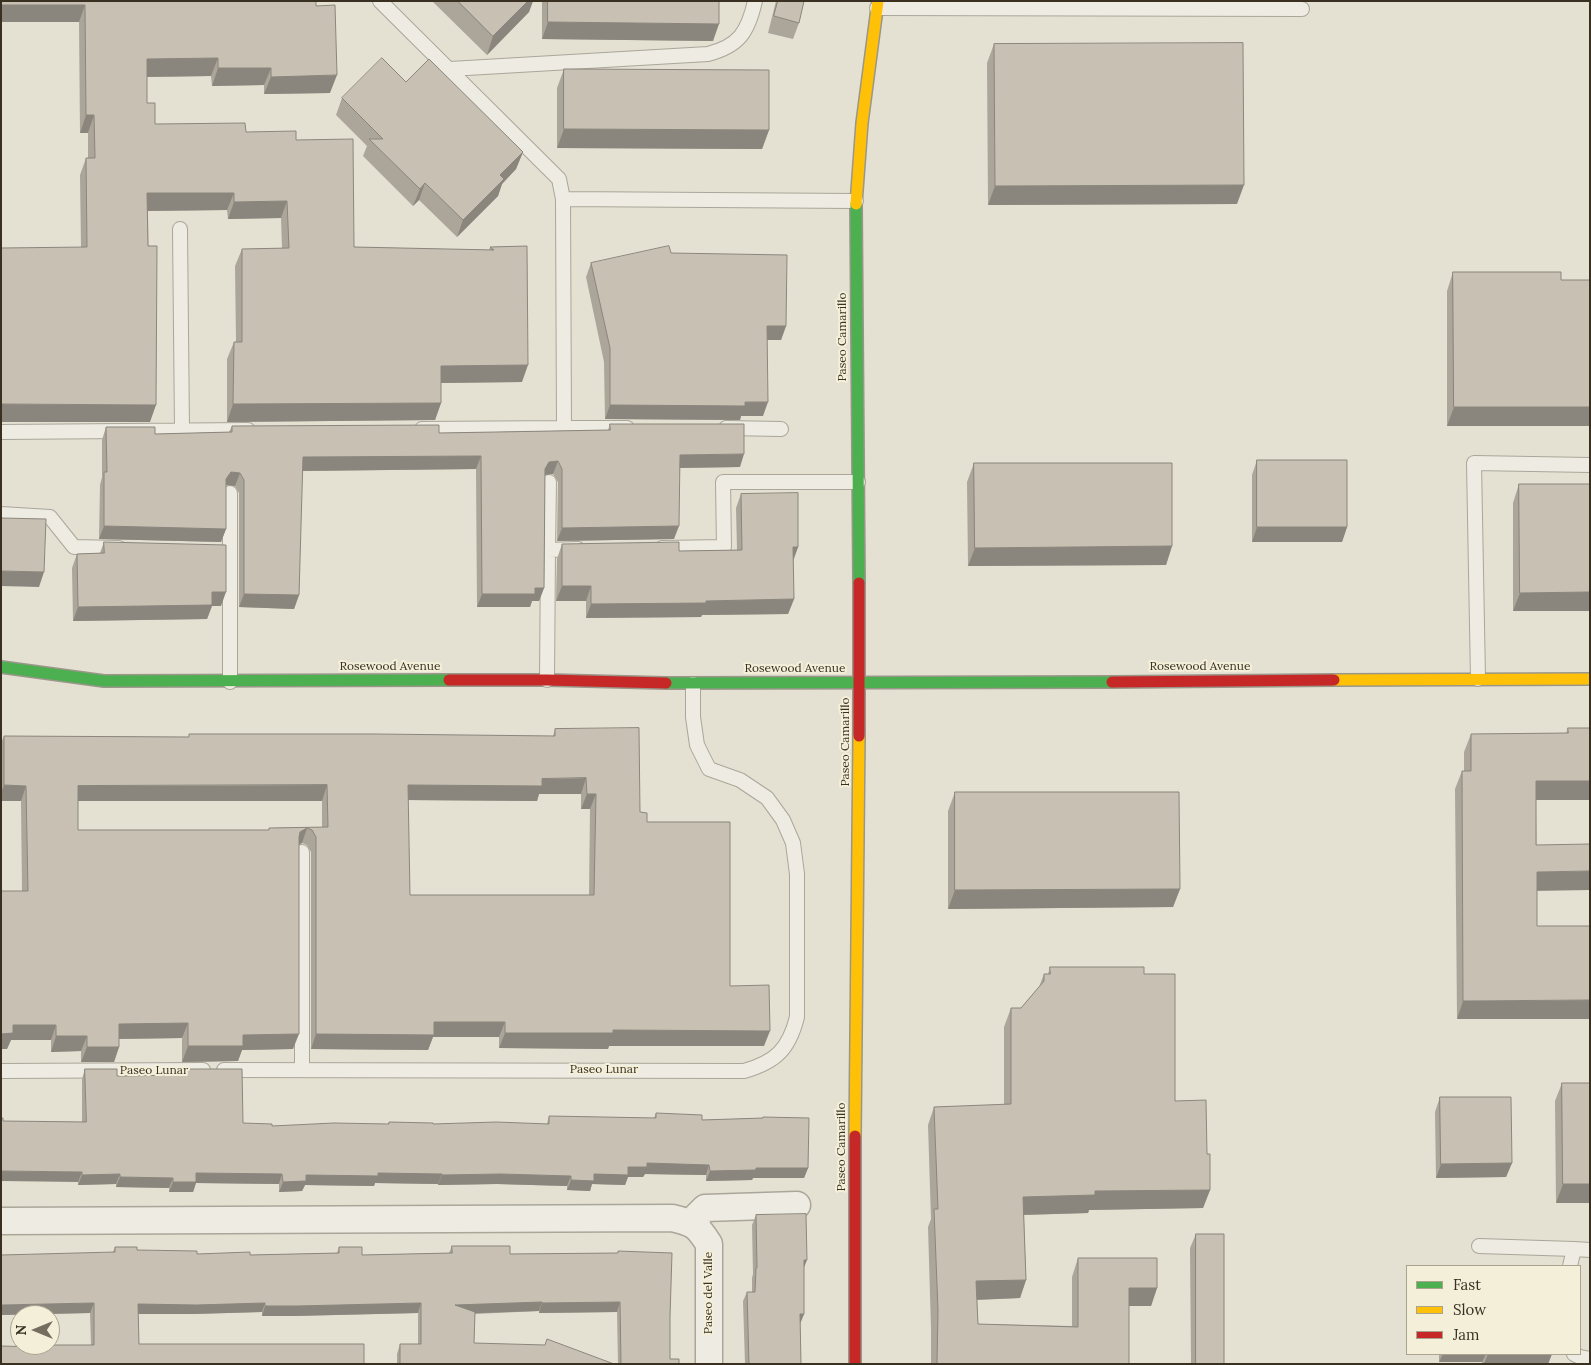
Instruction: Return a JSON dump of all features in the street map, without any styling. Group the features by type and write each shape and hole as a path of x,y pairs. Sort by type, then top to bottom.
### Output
{"main road":[{"name":"Paseo Camarillo","path":"855,1364 855,1109 860,683 856,201 862,123 877,4"},
{"name":"Rosewood Avenue","path":"1,667 104,681 230,682 547,680 693,684 1590,679"}],"street":[{"path":"1,1221 672,1218 691,1222 704,1208 797,1205"},
{"name":"Paseo del Valle","path":"691,1222 699,1228 709,1244 709,1364"}],"lane":[{"path":"380,1 558,179 563,199 564,428"},
{"path":"450,69 708,54 723,50 740,38 751,19 755,1"},
{"path":"877,4 1302,9"},
{"path":"563,199 856,201"},
{"path":"180,229 182,430"},
{"path":"407,429 643,428"},
{"path":"712,428 781,429"},
{"path":"1,432 260,430"},
{"path":"1478,679 1474,463 1590,465"},
{"path":"547,680 549,482"},
{"path":"646,548 724,547 723,482 858,482"},
{"path":"230,493 225,551 230,682"},
{"path":"1,514 50,518 74,547 133,549"},
{"path":"548,550 587,549"},
{"name":"Paseo Lunar","path":"1,1071 744,1071 762,1066 782,1051 792,1035 797,1017 797,874 793,843 783,820 767,798 740,780 708,768 697,745 693,716 693,684"},
{"path":"302,852 302,1070"},
{"path":"1478,1246 1590,1250"},
{"path":"1570,1265 1574,1249"},
{"path":"1576,1355 1590,1359"}],"building":[{"path":"1,1 316,1 316,6 335,5 337,75 271,77 271,68 218,68 218,58 147,59 147,103 155,103 155,124 245,123 246,132 296,131 296,140 353,139 354,247 494,250 490,247 527,246 528,365 441,366 441,403 233,404 234,342 242,342 242,249 289,248 287,201 234,202 234,193 147,193 148,246 157,246 156,405 1,404 1,248 87,247 86,158 95,158 94,115 86,115 85,5 1,5"},
{"path":"458,1 528,1 493,36"},
{"path":"548,1 719,1 719,24 548,22"},
{"path":"778,1 804,1 799,23 774,16"},
{"path":"1243,43 1244,185 995,186 994,44"},
{"path":"382,58 406,82 429,59 523,152 500,175 504,179 463,220 425,183 420,189 369,139 383,139 342,98"},
{"path":"564,69 769,70 769,130 564,129"},
{"path":"669,246 671,253 787,255 786,326 767,326 768,402 745,402 745,406 610,405 610,348 591,263"},
{"path":"1453,272 1561,272 1561,280 1590,280 1590,407 1454,407"},
{"path":"610,424 744,424 744,454 680,455 679,526 562,528 562,469 558,461 549,462 545,469 544,588 535,588 535,594 482,594 481,456 303,457 299,595 244,594 244,480 240,473 231,472 226,479 226,529 104,526 104,472 107,472 106,427 155,427 155,434 232,432 232,426 439,425 439,433 610,430"},
{"path":"1257,460 1347,460 1347,527 1257,527"},
{"path":"974,463 1172,463 1172,546 975,548"},
{"path":"1519,484 1590,484 1590,592 1520,593"},
{"path":"798,493 798,547 793,547 794,599 706,601 706,603 591,604 591,586 562,586 562,544 679,542 679,551 742,550 741,494"},
{"path":"1,518 46,519 44,572 1,571"},
{"path":"104,542 226,545 226,592 212,592 212,605 78,607 77,554 104,553"},
{"path":"639,728 640,812 647,813 647,822 730,822 730,986 769,985 770,1031 613,1030 613,1033 505,1033 505,1022 434,1022 434,1035 316,1034 316,837 312,830 307,828 300,832 299,837 299,1034 243,1035 243,1046 188,1046 188,1023 119,1024 119,1047 87,1047 87,1036 56,1036 56,1025 13,1025 13,1033 1,1034 1,891 28,891 26,786 4,785 4,736 189,737 189,734 376,734 555,736 555,729","holes":["586,778 587,794 596,794 594,895 410,895 408,785 542,786 542,779","327,785 328,827 269,828 269,830 78,830 78,786"]},
{"path":"1568,728 1590,728 1590,781 1536,781 1536,845 1590,844 1590,871 1537,872 1537,926 1590,926 1590,1000 1463,1001 1462,771 1471,771 1471,734 1568,733"},
{"path":"955,792 1179,792 1180,889 955,890"},
{"path":"1050,967 1144,967 1144,974 1175,974 1175,1101 1206,1100 1207,1154 1210,1154 1210,1190 1095,1191 1095,1195 1023,1197 1026,1280 976,1281 978,1324 1078,1327 1078,1258 1157,1258 1157,1288 1129,1288 1129,1364 937,1364 938,1310 934,1209 938,1209 934,1107 1011,1104 1011,1008 1021,1008 1044,981 1044,974 1050,974"},
{"path":"85,1069 117,1069 117,1076 186,1075 186,1069 242,1069 243,1123 272,1124 272,1126 334,1123 389,1124 389,1122 549,1124 549,1116 656,1118 656,1113 702,1115 702,1120 763,1117 809,1118 808,1168 756,1168 756,1170 710,1171 709,1165 647,1163 647,1167 628,1167 628,1175 594,1174 594,1181 571,1180 571,1176 378,1173 378,1176 306,1175 306,1181 283,1182 282,1174 196,1173 196,1182 173,1182 173,1178 120,1177 120,1174 82,1175 82,1172 1,1171 1,1118 3,1118 3,1121 86,1122"},
{"path":"1562,1083 1590,1083 1590,1184 1563,1184"},
{"path":"1440,1097 1511,1097 1512,1163 1441,1164"},
{"path":"806,1214 807,1260 804,1260 804,1314 800,1314 801,1364 749,1364 747,1292 755,1292 757,1268 756,1215"},
{"path":"1196,1234 1224,1234 1224,1364 1196,1364"},
{"path":"452,1246 510,1246 510,1254 618,1253 618,1251 672,1253 670,1359 679,1359 679,1364 621,1364 620,1302 542,1302 455,1305 475,1312 474,1343 545,1345 547,1339 614,1364 400,1364 400,1344 421,1344 421,1303 265,1306 265,1303 138,1304 139,1344 364,1344 364,1364 1,1364 1,1346 10,1346 10,1355 60,1355 60,1345 94,1345 94,1303 1,1305 1,1255 115,1252 115,1247 137,1247 137,1250 197,1251 197,1254 250,1252 250,1255 339,1253 339,1247 362,1247 362,1255 452,1253"}],"traffic: fast":[{"path":"856,204 859,583"},
{"path":"1,667 104,681 449,680"},
{"path":"666,683 1112,682"}],"traffic: slow":[{"path":"856,204 862,123 878,1"},
{"path":"1334,680 1590,679"},
{"path":"855,1136 859,736"}],"traffic: jam":[{"path":"859,583 859,736"},
{"path":"449,680 666,683"},
{"path":"1112,682 1334,680"},
{"path":"855,1136 855,1364"}]}
